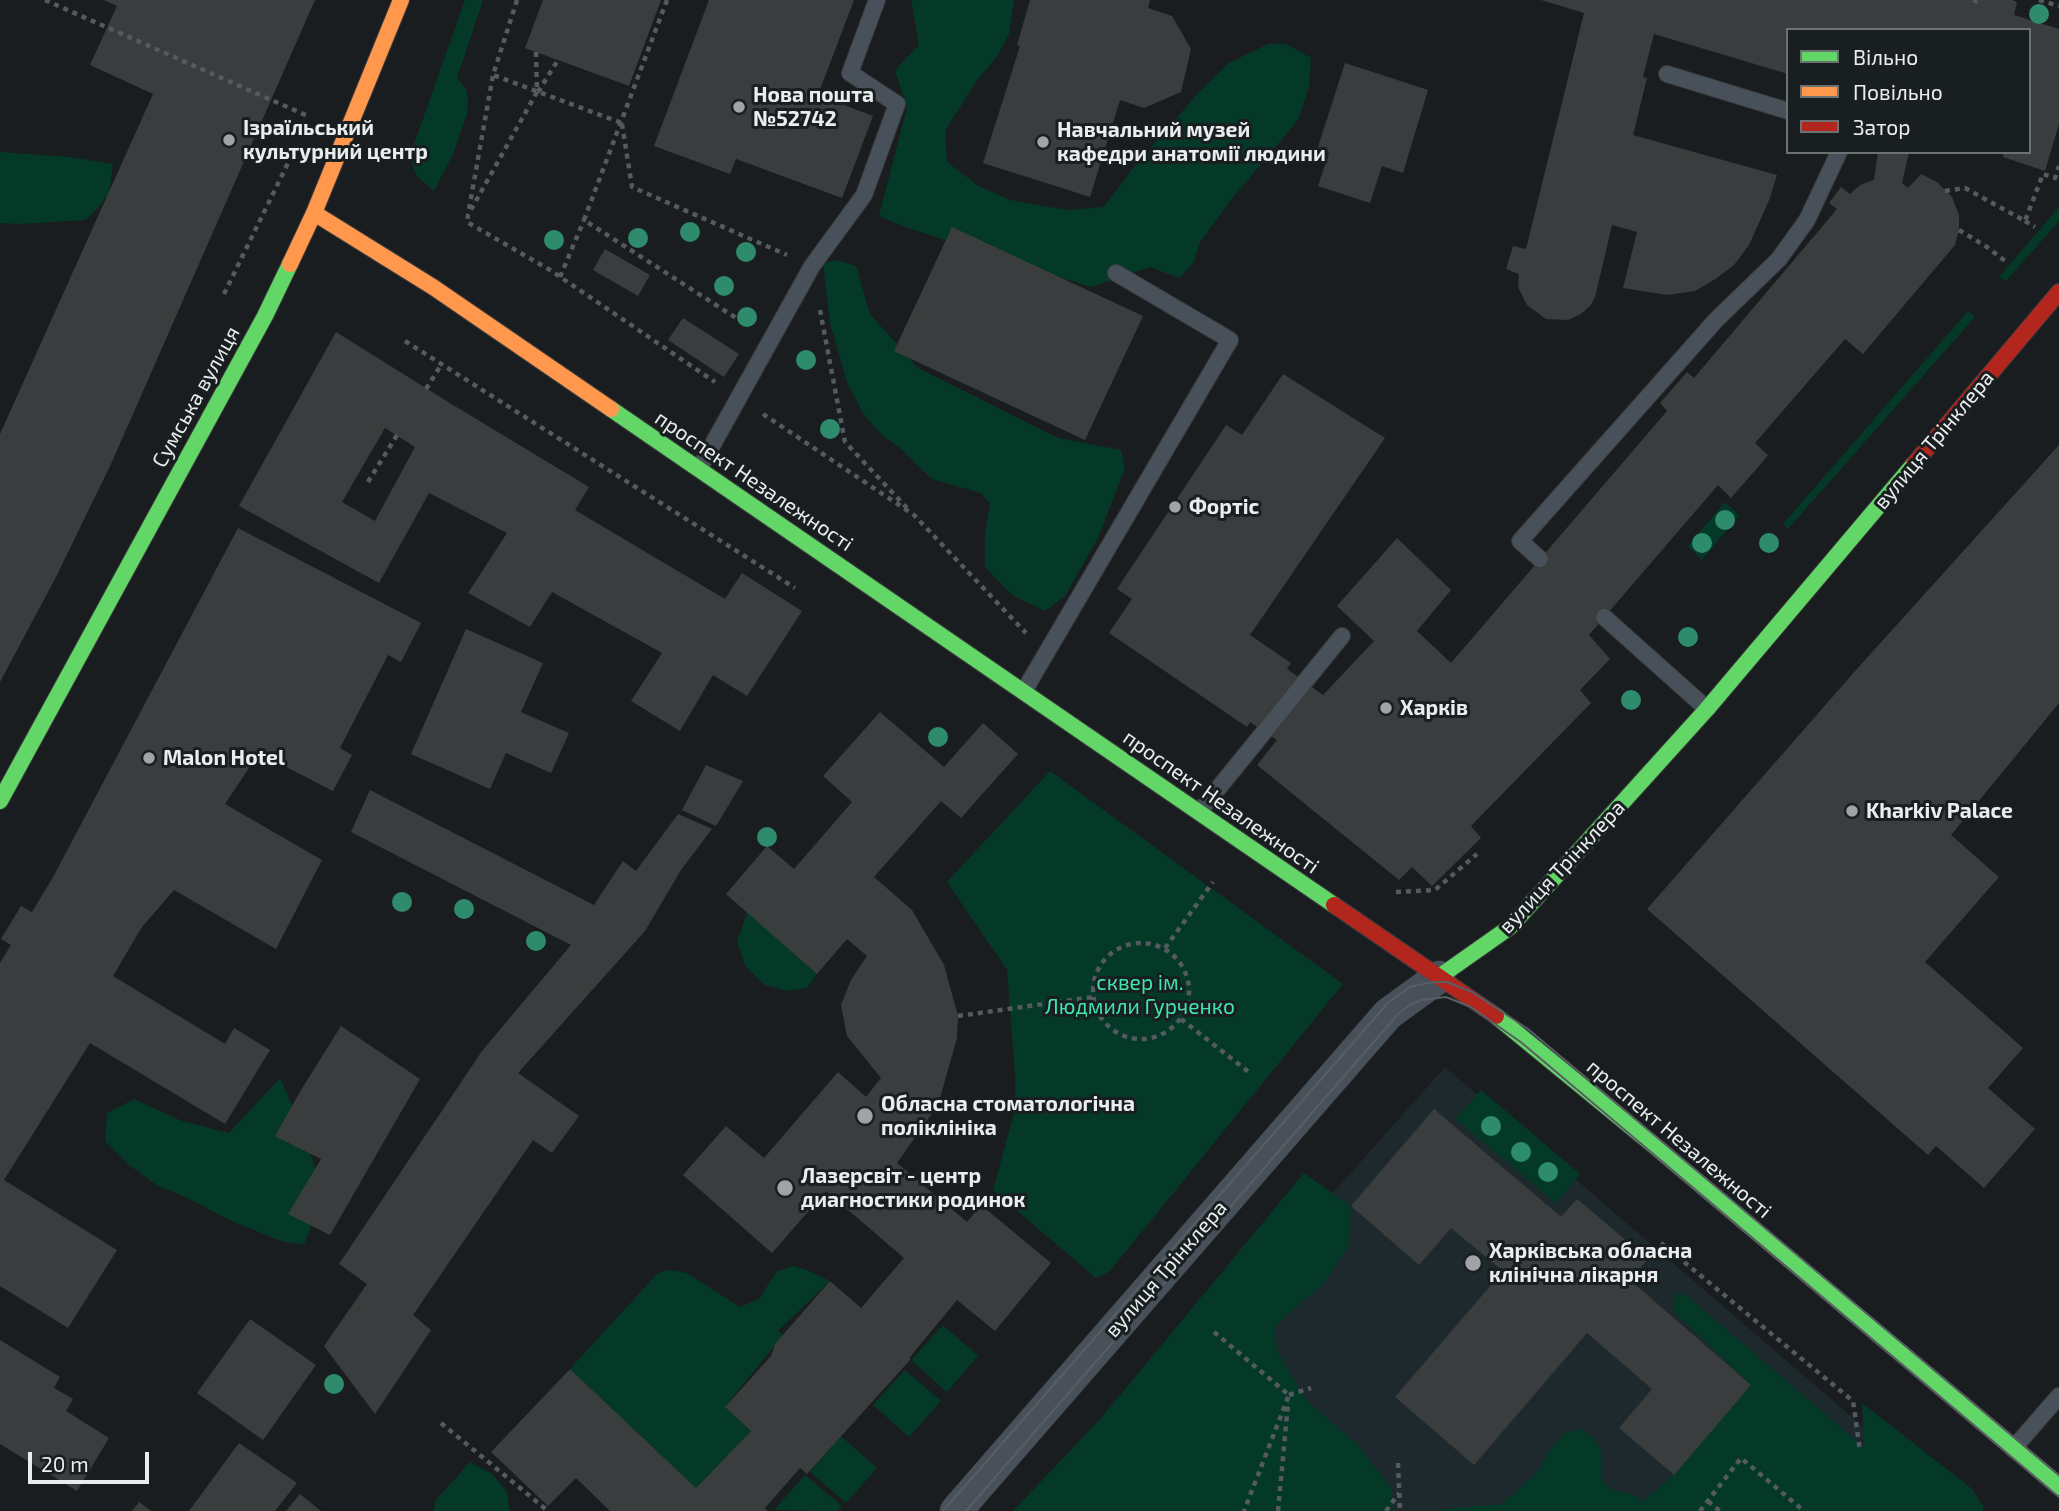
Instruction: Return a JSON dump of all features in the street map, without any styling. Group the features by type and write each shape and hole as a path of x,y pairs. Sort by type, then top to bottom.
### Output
{"main road":[{"name":"Сумська вулиця","path":"0,802 265,316 313,214 401,0"},
{"name":"проспект Незалежності","path":"313,214 433,286 1495,1015 1657,1147 2059,1487"},
{"name":"вулиця Трінклера","path":"1439,977 1510,927 1707,709 2059,292"}],"street":[{"name":"вулиця Трінклера","path":"956,1511 1388,1014 1439,977"}],"lane":[{"path":"699,469 812,267 864,195 897,104 850,73 877,0"},
{"path":"1667,74 1786,110"},
{"path":"1540,559 1520,541 1716,320 1779,259 1807,220 1838,154"},
{"path":"1024,691 1230,340 1116,273"},
{"path":"1604,617 1707,709"},
{"path":"1199,812 1342,636"},
{"path":"2013,1449 2059,1396"}],"path":[{"path":"45,0 311,117 305,129"},
{"path":"517,0 493,75 467,222 560,277 739,400 785,427 914,515 1046,654"},
{"path":"560,277 622,123 667,0"},
{"path":"2039,0 2059,6"},
{"path":"536,52 537,92"},
{"path":"468,215 558,60"},
{"path":"493,75 622,123"},
{"path":"224,294 292,154"},
{"path":"2025,221 2043,174 2055,178 2059,166"},
{"path":"1945,191 1965,188 2035,227"},
{"path":"584,220 757,332"},
{"path":"1959,229 2005,261"},
{"path":"405,341 801,591"},
{"path":"426,389 441,365"},
{"path":"368,482 397,435"},
{"path":"1396,892 1435,890 1478,854"},
{"path":"1165,948 1213,883"},
{"path":"1135,943 1150,943 1165,948 1178,958 1186,972 1190,988 1188,1004 1181,1019 1169,1031 1155,1038 1138,1040 1122,1035 1108,1026 1098,1013 1093,997 1099,967 1121,947 1135,943"},
{"path":"958,1016 1093,997"},
{"path":"1181,1019 1250,1073"},
{"path":"1661,1243 1853,1401 1860,1451"},
{"path":"1214,1332 1289,1395"},
{"path":"1289,1395 1311,1388"},
{"path":"1244,1511 1289,1395"},
{"path":"1278,1511 1289,1395"},
{"path":"441,1423 548,1511"},
{"path":"1700,1511 1741,1458 1804,1511"},
{"path":"1398,1463 1400,1511"},
{"path":"1386,1511 1399,1492"},
{"path":"1707,1501 1720,1511"}],"shaded area":[{"name":"Харківська обласна клінічна лікарня","path":"1445,1067 1961,1511 1060,1511"}],"green space":[{"path":"465,0 483,0 457,78 466,89 467,114 453,154 434,191 416,175 411,161 413,147"},
{"path":"911,0 1014,0 1009,34 996,58 978,79 945,131 947,162 980,187 1010,200 1066,210 1104,207 1133,168 1199,92 1229,63 1268,44 1286,44 1311,58 1309,87 1298,120 1230,201 1199,244 1194,262 1179,278 1150,267 1091,287 905,227 879,216 907,107 895,70 919,45"},
{"path":"0,152 69,157 113,164 109,193 85,220 0,223"},
{"path":"2059,207 2059,221 2006,281 1999,277"},
{"path":"836,260 856,266 870,314 918,368 1058,438 1121,450 1125,468 1098,538 1065,596 1045,611 1012,595 985,567 985,534 990,504 981,493 932,479 900,448 883,436 864,415 847,382 830,323 823,264"},
{"path":"1968,311 1975,317 1788,529 1783,524"},
{"path":"1725,502 1739,515 1702,560 1688,546"},
{"name":"сквер ім. Людмили Гурченко","path":"1050,771 1343,984 1110,1271 1096,1278 993,1190 1015,1110 1007,970 947,882"},
{"path":"747,912 817,974 807,988 788,991 765,985 746,967 737,942"},
{"path":"280,1078 300,1124 322,1188 304,1244 284,1242 158,1186 129,1165 105,1141 107,1113 134,1099 182,1121 229,1133"},
{"path":"1481,1090 1580,1174 1556,1203 1456,1119"},
{"path":"1304,1173 1351,1206 1348,1247 1323,1285 1275,1327 1277,1351 1308,1402 1357,1444 1392,1489 1393,1511 1013,1511 1102,1417"},
{"path":"793,1266 830,1281 778,1331 783,1335 725,1407 751,1431 696,1488 570,1369 658,1273 670,1270 687,1273 740,1307 759,1299 776,1272"},
{"path":"1677,1293 1687,1296 1864,1447 1862,1403 1971,1488 1983,1506 1983,1511 1440,1511 1502,1504 1538,1472 1549,1451 1564,1434 1580,1428 1594,1439 1602,1452 1601,1480 1611,1489 1637,1496 1642,1502 1674,1475 1751,1385 1674,1312"},
{"path":"943,1325 978,1356 947,1392 911,1360"},
{"path":"905,1370 941,1401 909,1437 873,1405"},
{"path":"841,1436 877,1468 846,1503 810,1472"},
{"path":"470,1462 492,1474 507,1492 510,1511 434,1511 435,1501"},
{"path":"805,1475 842,1506 837,1511 774,1510"}],"building":[{"path":"104,0 315,0 111,464 56,577 0,682 0,434 153,94 90,65 117,6"},
{"path":"543,0 661,0 629,86 525,48"},
{"path":"709,0 854,0 818,95 873,116 842,198 736,159 730,174 654,146"},
{"path":"1030,0 1150,0 1148,8 1172,16 1191,49 1181,92 1144,108 1120,100 1090,197 983,163 1020,46 1017,45"},
{"path":"1541,0 2012,0 2017,2 2014,15 2059,29 2059,124 2045,171 2003,157 2004,154 2031,154 2031,28 1786,28 1786,73 1654,34 1643,77 1647,78 1633,135 1777,175 1770,198 1749,245 1734,265 1695,291 1667,295 1623,288 1637,232 1612,225 1595,297 1590,306 1568,320 1546,319 1527,305 1518,287 1519,274 1506,269 1513,246 1526,249 1584,13"},
{"path":"1345,63 1428,90 1403,173 1382,166 1370,203 1318,186 1329,153 1317,150"},
{"path":"1878,154 1909,154 1902,183 1908,188 1921,174 1937,182 1952,197 1959,215 1955,245 1863,354 1845,339 1755,443 1768,455 1759,466 1731,498 1718,485 1589,635 1610,659 1580,690 1591,703 1471,826 1481,838 1432,886 1412,867 1399,880 1257,765 1277,740 1250,722 1247,727 1109,633 1132,599 1117,589 1226,425 1242,435 1283,374 1385,438 1250,635 1291,663 1287,669 1323,695 1374,641 1337,606 1397,538 1451,590 1417,631 1451,663 1667,411 1660,403 1687,372 1694,378 1837,209 1829,203 1841,187 1850,194 1860,185 1874,180"},
{"path":"952,227 1143,316 1085,440 894,351"},
{"path":"605,249 650,275 638,296 593,270"},
{"path":"683,318 739,354 724,377 668,340"},
{"path":"336,332 589,487 575,510 725,599 742,573 802,611 747,696 713,675 680,731 631,701 662,653 552,592 530,627 468,593 507,533 429,493 379,583 239,506","holes":["385,428 415,447 375,521 342,502"]},
{"name":"Kharkiv Palace","path":"2059,445 2059,703 1951,835 1999,877 1925,962 2023,1048 1988,1088 2035,1129 1984,1188 1936,1146 1928,1155 1647,909 1856,670"},
{"path":"238,528 421,623 401,662 388,655 340,748 352,755 333,791 259,753 225,804 322,860 276,949 174,890 142,927 113,976 225,1044 234,1028 270,1050 225,1124 90,1043 4,1180 117,1250 68,1328 0,1286 0,963 11,945 1,939 21,906 32,912 52,879"},
{"path":"466,629 543,663 521,712 569,733 551,773 506,753 490,789 411,754"},
{"name":"Обласна стоматологічна поліклініка","path":"880,712 944,767 983,723 1018,754 961,818 941,801 874,877 912,910 944,965 958,1016 957,1038 938,1105 897,1163 967,1222 981,1205 1051,1263 995,1331 957,1300 910,1360 807,1474 800,1468 765,1508 768,1511 610,1511 576,1478 548,1506 491,1452 570,1369 696,1488 751,1431 725,1407 771,1356 775,1344 830,1281 861,1308 904,1258 826,1191 772,1253 683,1175 726,1126 764,1158 838,1072 866,1097 881,1078 847,1036 841,1005 851,980 867,956 847,939 817,974 726,894 767,846 794,869 852,802 823,776"},
{"path":"706,765 743,781 716,826 682,810"},
{"path":"370,790 594,905 623,861 636,871 678,814 712,829 681,870 645,931 518,1073 579,1116 552,1153 533,1140 413,1315 431,1330 375,1414 324,1346 367,1284 339,1264 482,1051 571,945 351,832"},
{"path":"341,1026 420,1079 330,1235 288,1214 321,1159 275,1136"},
{"path":"1434,1109 1561,1217 1577,1199 1648,1259 1630,1280 1751,1385 1674,1475 1619,1428 1652,1389 1587,1333 1474,1465 1395,1397 1503,1271 1451,1228 1419,1265 1351,1206"},
{"path":"250,1319 316,1365 263,1440 197,1393"},
{"path":"0,1340 60,1377 54,1388 73,1399 66,1411 109,1438 77,1491 0,1444"},
{"path":"239,1443 297,1483 275,1511 189,1511"},
{"path":"300,1494 321,1511 286,1511"},
{"path":"139,1502 151,1511 132,1511"}],"tram line":[{"path":"943,1511 1388,1003 1410,987 1433,982 1447,982 1472,992 1528,1029 2059,1475"},
{"path":"966,1511 1398,1014 1422,1000 1446,997 1471,1007 1522,1043 2059,1497"}],"traffic: fast":[{"path":"0,801 265,316 290,264"},
{"path":"611,409 1334,905"},
{"path":"1439,977 1510,927 1707,709 1914,464"},
{"path":"1496,1016 2059,1487"}],"traffic: slow":[{"path":"290,264 314,213 401,0"},
{"path":"314,213 433,287 611,409"}],"traffic: jam":[{"path":"1914,464 2059,292"},
{"path":"1334,905 1496,1016"}],"place":[{"name":"Нова пошта №52742","path":"739,107"},
{"name":"Ізраїльський культурний центр","path":"229,140"},
{"name":"Навчальний музей кафедри анатомії людини","path":"1043,142"},
{"name":"Фортiс","path":"1175,507"},
{"name":"Харків","path":"1386,708"},
{"name":"Malon Hotel","path":"149,758"},
{"name":"Kharkiv Palace","path":"1852,811"},
{"name":"Обласна стоматологічна поліклініка","path":"865,1116"},
{"name":"Лазерсвіт - центр диагностики родинок","path":"785,1188"},
{"name":"Харківська обласна клінічна лікарня","path":"1473,1263"}]}
